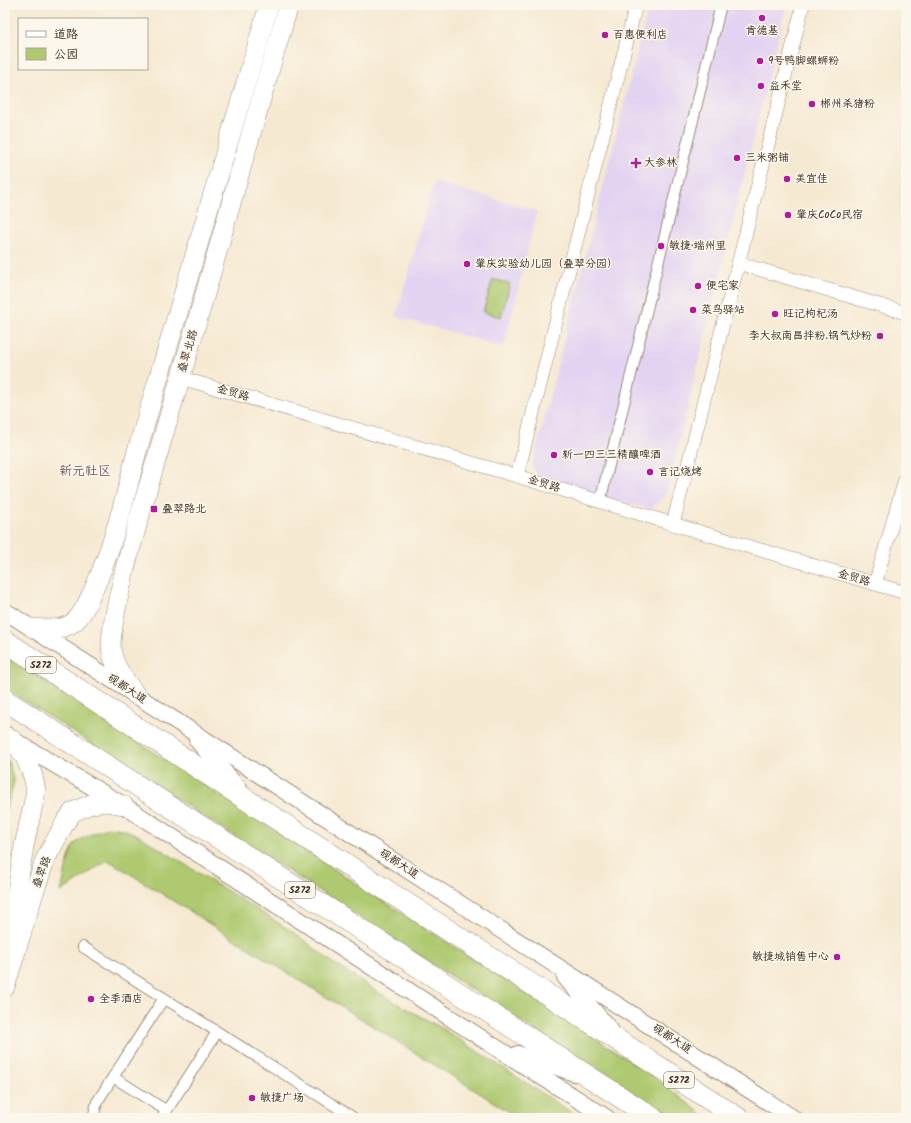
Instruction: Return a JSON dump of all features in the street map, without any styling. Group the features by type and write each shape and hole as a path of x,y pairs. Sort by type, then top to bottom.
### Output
{"main road":[{"name":"叠翠北路","path":"33,628 61,628 74,622 81,615 87,604 99,576 119,521 137,451 269,5"},
{"name":"叠翠北路","path":"136,695 115,662 111,645 120,591 135,530 181,378 255,118 289,5"},
{"path":"99,576 103,591 112,594 120,591"},
{"name":"S272","path":"5,641 250,802 738,1118"},
{"name":"S272","path":"5,700 652,1118"},
{"name":"叠翠路","path":"5,933 17,891 24,846 36,792 33,776 25,757 9,737"},
{"name":"叠翠路","path":"5,987 30,902 45,860 66,821 73,812 91,804 106,802 123,805"},
{"path":"24,846 33,842 41,844 47,850 45,860"}],"street":[{"path":"517,476 636,5"},
{"path":"600,502 721,5"},
{"path":"673,524 803,5"},
{"path":"738,263 906,313"},
{"name":"金贸路","path":"181,378 517,476 906,593"},
{"path":"875,584 906,476"},
{"name":"砚都大道","path":"5,611 793,1118"},
{"path":"185,727 250,802"},
{"path":"9,737 123,805 607,1118"},
{"path":"83,947 354,1118"},
{"path":"554,963 621,1042"},
{"path":"93,1118 97,1102 164,998"},
{"path":"113,1078 164,1114 217,1032"},
{"path":"492,1045 594,1080"}],"shaded area":[{"name":"敏捷·端州里","path":"649,5 786,5 666,495 651,509 540,481 532,466"},
{"name":"肇庆实验幼儿园（叠翠分园）","path":"434,182 537,211 504,347 396,317"}],"green space":[{"path":"493,279 510,284 501,317 483,312"},
{"path":"5,656 649,1073 707,1118 680,1118 638,1097 5,688"},
{"path":"5,757 7,758 14,782 5,813"},
{"path":"108,827 123,829 138,835 293,932 332,962 379,993 443,1029 580,1118 519,1118 108,860 61,892 68,860 75,844 86,836"}],"place":[{"name":"肯德基","path":"762,18"},
{"name":"百惠便利店","path":"605,35"},
{"name":"9号鸭脚螺蛳粉","path":"760,61"},
{"name":"益禾堂","path":"761,86"},
{"name":"郴州杀猪粉","path":"812,104"},
{"name":"三米粥铺","path":"737,158"},
{"name":"大参林","path":"636,163"},
{"name":"美宜佳","path":"787,179"},
{"name":"肇庆CoCo民宿","path":"788,215"},
{"name":"敏捷·端州里","path":"661,246"},
{"name":"肇庆实验幼儿园（叠翠分园）","path":"467,264"},
{"name":"便宅家","path":"698,286"},
{"name":"菜鸟驿站","path":"693,310"},
{"name":"旺记枸杞汤","path":"775,314"},
{"name":"李大叔南昌拌粉.锅气炒粉","path":"880,336"},
{"name":"新一四三三精釀啤酒","path":"554,455"},
{"name":"言记烧烤","path":"650,472"},
{"name":"叠翠路北","path":"154,509"},
{"name":"敏捷城销售中心","path":"837,957"},
{"name":"全季酒店","path":"91,999"},
{"name":"敏捷广场","path":"252,1098"}],"district":[{"name":"新元社区","path":"85,471"}]}
